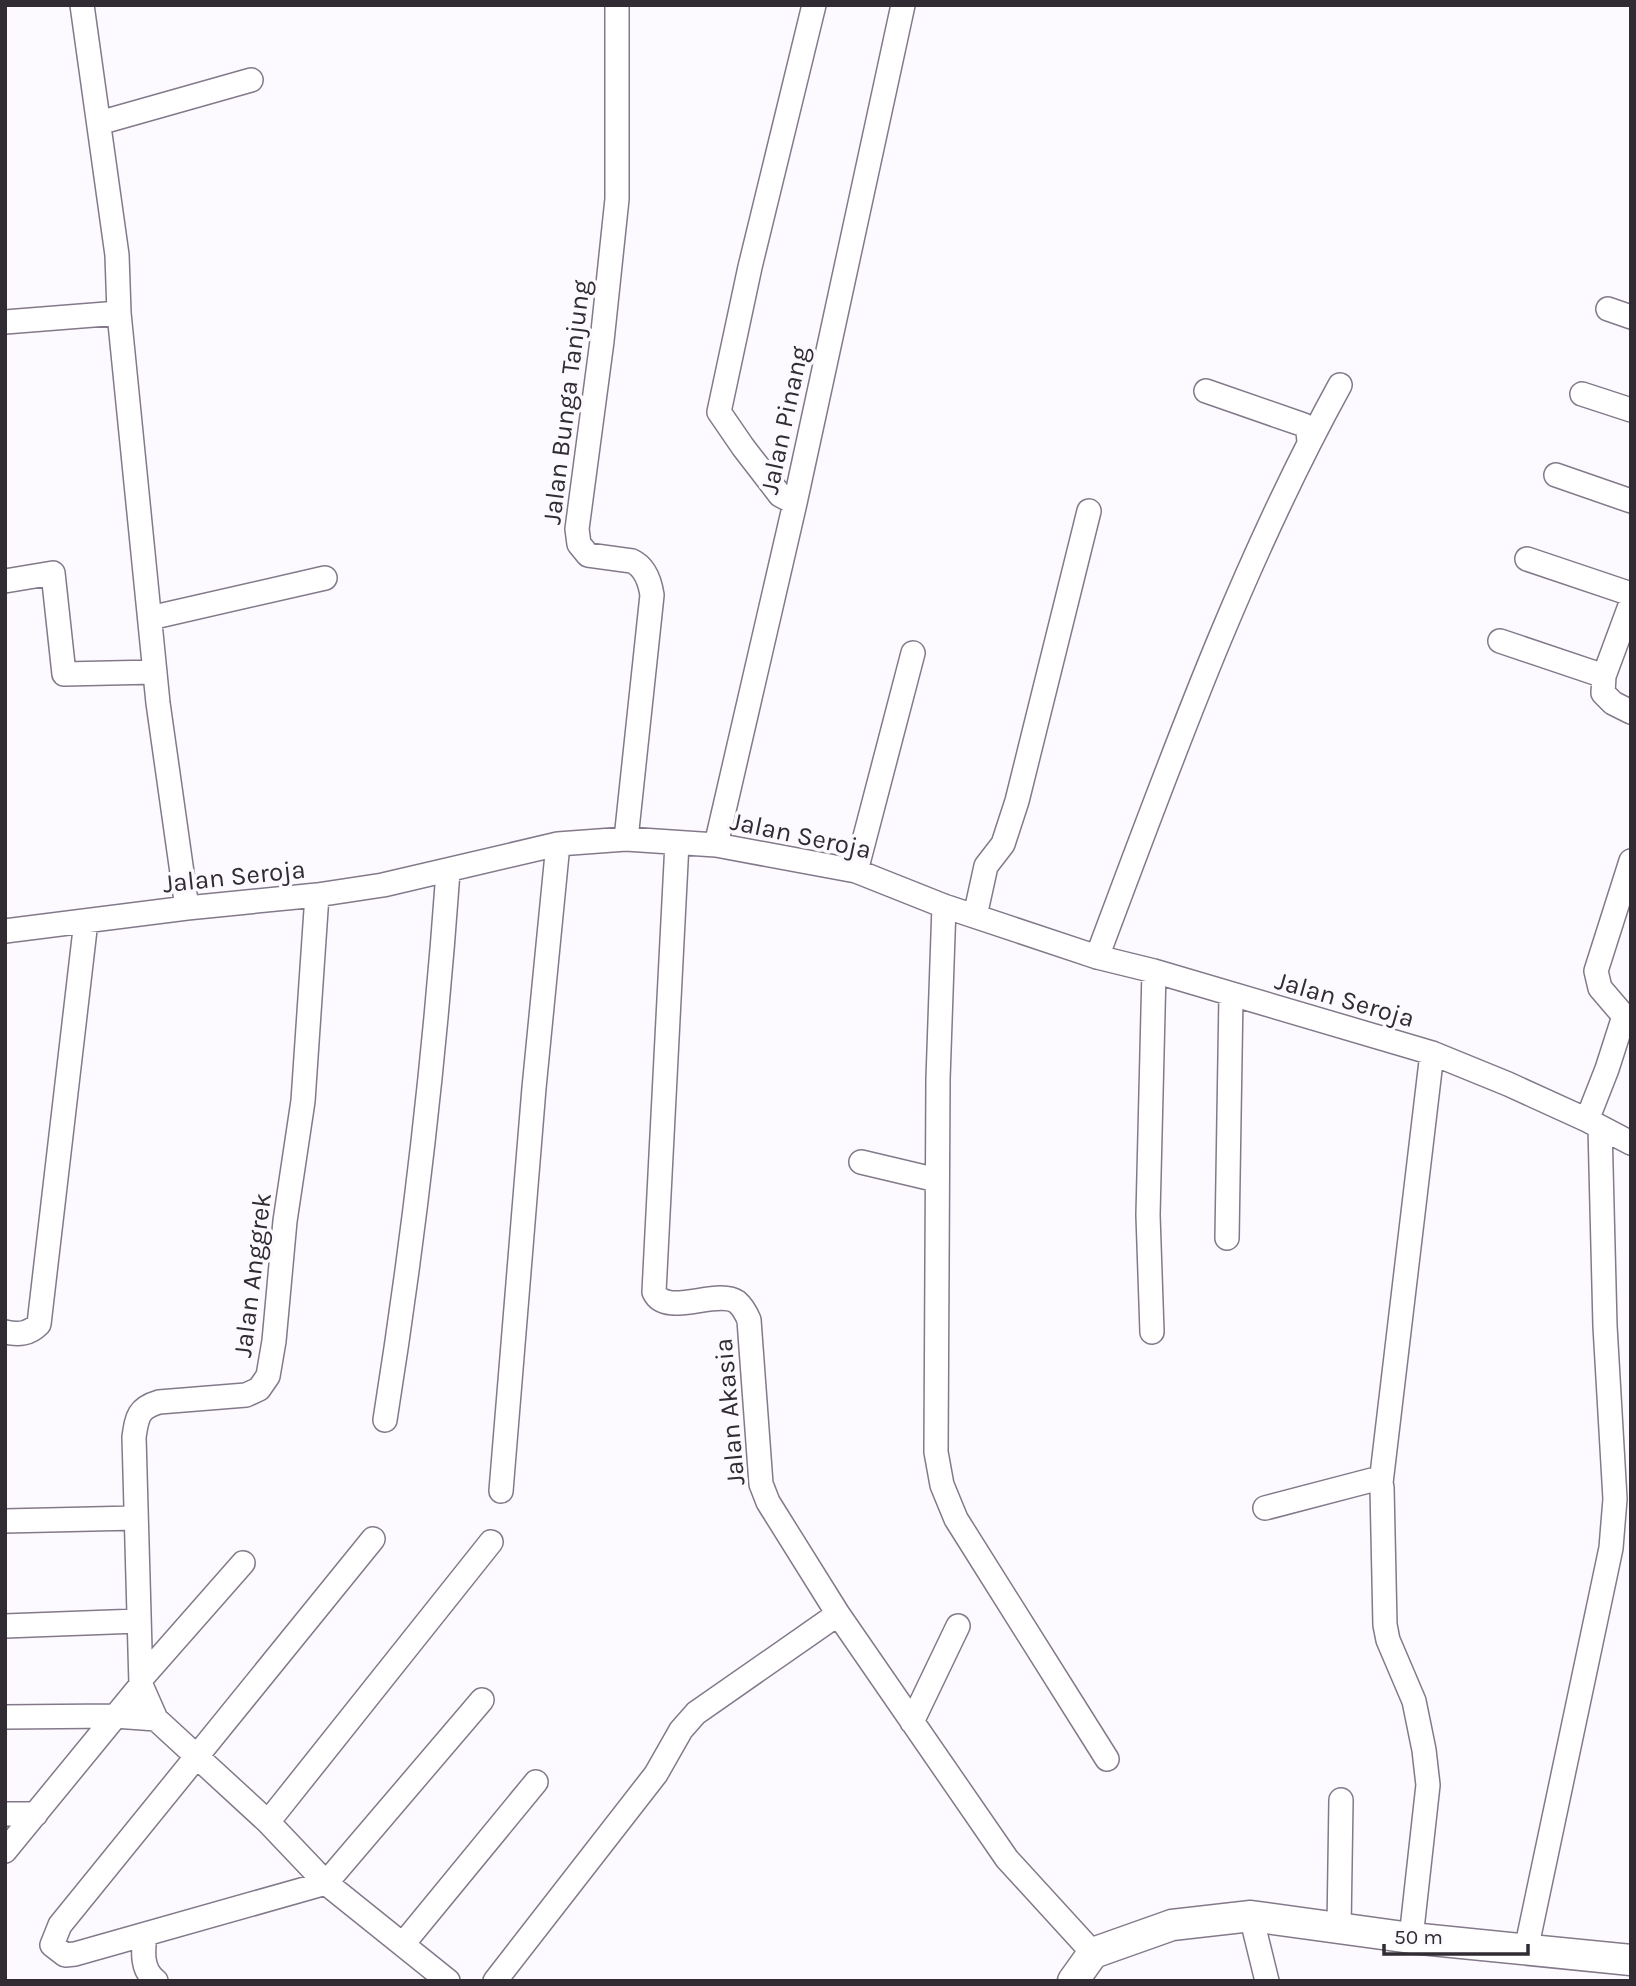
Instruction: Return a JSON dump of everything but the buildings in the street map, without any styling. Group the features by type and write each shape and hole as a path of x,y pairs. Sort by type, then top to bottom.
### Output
{"main road":[{"path":"1073,1981 1093,1952 1172,1925 1251,1916 1411,1938 1631,1960"}],"street":[{"path":"82,5 117,255 119,313 155,672 187,908"},
{"name":"Jalan Bunga Tanjung","path":"617,5 617,199 602,341 577,530 579,544 588,555 638,564 650,584 652,595 626,839"},
{"path":"794,503 780,495 719,412 750,267 814,5"},
{"name":"Jalan Pinang","path":"716,845 903,5"},
{"path":"99,123 251,80"},
{"path":"1608,309 1631,317"},
{"path":"5,322 119,313"},
{"path":"1097,957 1237,594 1309,441 1340,385"},
{"path":"1206,391 1304,425 1309,441"},
{"path":"1582,394 1631,410"},
{"path":"1556,475 1631,501"},
{"path":"975,916 986,866 1003,844 1017,801 1089,511"},
{"path":"1527,559 1631,594"},
{"path":"5,581 53,573 64,674 155,672"},
{"path":"150,618 326,578"},
{"path":"1631,603 1604,676 1603,692 1620,708 1631,712"},
{"path":"1500,641 1604,676"},
{"path":"856,871 913,653"},
{"name":"Jalan Seroja","path":"5,931 383,885 448,872 558,844 626,839 716,845 856,871 944,906 1097,957 1154,971 1432,1054 1508,1084 1631,1143"},
{"name":"Jalan Akasia","path":"677,843 654,1292 656,1298 668,1303 729,1298 743,1308 749,1320 761,1485 768,1502 838,1614 1007,1859 1093,1952"},
{"path":"500,1491 534,1088 558,844"},
{"path":"1526,1951 1611,1548 1615,1500 1593,1123 1611,1059 1628,1016 1600,988 1596,971 1631,861"},
{"path":"385,1420 419,1178 438,1006 448,872"},
{"name":"Jalan Anggrek","path":"141,1682 135,1518 134,1437 137,1418 145,1405 159,1402 246,1395 259,1390 268,1376 274,1341 285,1222 303,1101 317,895"},
{"path":"944,906 937,1079 936,1452 942,1485 956,1518 1107,1759"},
{"path":"5,1332 16,1334 32,1331 39,1324 86,921"},
{"path":"1152,1332 1148,1215 1154,971"},
{"path":"1227,1238 1231,995"},
{"path":"1411,1938 1428,1786 1414,1701 1388,1640 1385,1625 1381,1483 1432,1054"},
{"path":"861,1162 937,1180"},
{"path":"1265,1508 1372,1480 1381,1483"},
{"path":"5,1521 135,1518"},
{"path":"373,1539 60,1925 52,1945 58,1951 69,1955 326,1883 482,1700"},
{"path":"268,1822 491,1542"},
{"path":"5,1851 141,1682 243,1563"},
{"path":"495,1981 656,1774 681,1730 696,1713 838,1614"},
{"path":"5,1626 138,1621"},
{"path":"912,1722 958,1626"},
{"path":"141,1682 156,1719 268,1822 326,1883 448,1981"},
{"path":"5,1717 115,1716 156,1719"},
{"path":"403,1944 536,1782"},
{"path":"1339,1928 1341,1800"},
{"path":"5,1814 36,1814"},
{"path":"1251,1916 1267,1981"},
{"path":"145,1935 145,1962 156,1981"}]}
